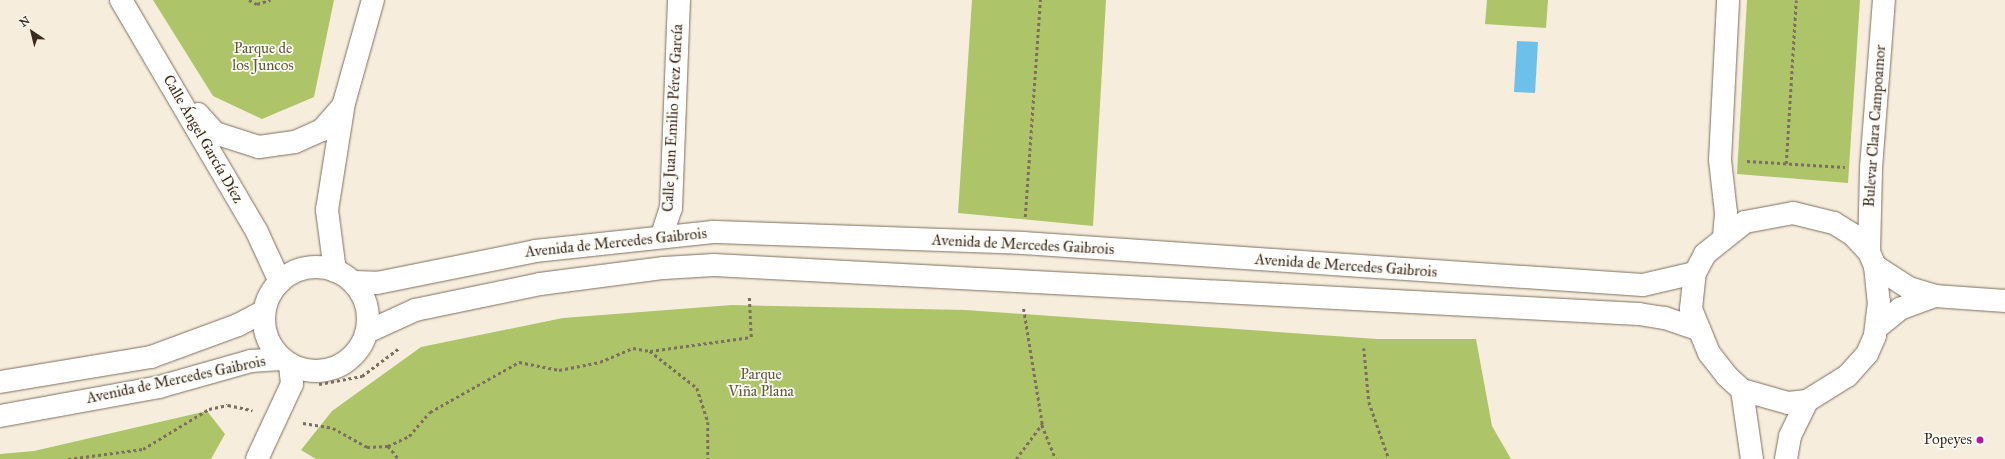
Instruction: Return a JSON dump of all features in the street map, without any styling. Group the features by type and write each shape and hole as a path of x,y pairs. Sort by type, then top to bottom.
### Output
{"street":[{"name":"Calle Ángel García Díez","path":"121,0 178,93 257,232 280,282"},
{"path":"335,271 327,210 344,103 373,0"},
{"name":"Calle Juan Emilio Pérez García","path":"662,235 671,208 679,0"},
{"path":"1724,237 1726,213 1720,160 1728,0"},
{"name":"Bulevar Clara Campoamor","path":"1879,326 1872,259 1871,168 1884,0"},
{"path":"178,93 215,133 259,147 295,142 322,130 344,103"},
{"path":"1935,296 1900,309 1879,326 1867,354 1847,376 1807,401 1788,403 1742,390 1709,353 1697,329 1691,309 1695,273 1705,254 1724,237 1745,222 1793,214 1834,223 1872,259 1909,288 1935,296 2005,301"},
{"name":"Avenida de Mercedes Gaibrois","path":"353,282 377,283 535,251 662,235 713,232 1023,243 1643,285 1695,273"},
{"name":"Avenida de Mercedes Gaibrois","path":"367,332 415,310 540,284 664,268 714,266 1640,314 1665,318 1697,329"},
{"path":"260,453 292,384 285,362 266,337 264,310 280,282 312,267 335,271 353,282 363,297 368,314 367,332 354,352 324,369 277,419"},
{"name":"Avenida de Mercedes Gaibrois","path":"0,382 151,357 238,325 264,310"},
{"name":"Avenida de Mercedes Gaibrois","path":"0,416 159,387 252,361 285,362"},
{"path":"285,362 302,370 324,369"},
{"path":"1742,390 1752,459"},
{"path":"1786,459 1790,436 1807,401"}],"path":[{"path":"249,0 257,4 270,0"},
{"path":"1786,164 1796,0"},
{"path":"1720,160 1871,168"},
{"path":"68,459 143,449 209,409 222,406 253,410 277,419 333,428 367,447 388,446 409,436 430,412 519,362 560,370 600,362 619,351 650,351 751,337 746,295 754,295"},
{"path":"1020,300 1023,308 1042,424 1056,459"},
{"path":"1015,307 1023,308"},
{"path":"1364,348 1369,402 1389,459"},
{"path":"650,351 697,388 708,422 708,459"},
{"path":"1016,459 1042,424"},
{"path":"388,446 399,459"}],"green space":[{"name":"Parque de los Juncos","path":"153,0 334,0 314,97 262,119 213,96"},
{"path":"972,0 1106,0 1093,226 958,213"},
{"path":"1487,0 1548,0 1546,28 1485,24"},
{"path":"1747,0 1860,0 1848,183 1737,174"},
{"name":"Parque Viña Plana","path":"732,305 966,310 1377,339 1476,339 1492,426 1511,459 316,459 301,450 332,411 421,347 563,318"},
{"path":"207,411 225,434 211,459 0,459 0,454 34,451"}],"water":[{"path":"1517,41 1538,42 1535,93 1514,92"}],"place":[{"name":"Popeyes","path":"1980,440"}]}
